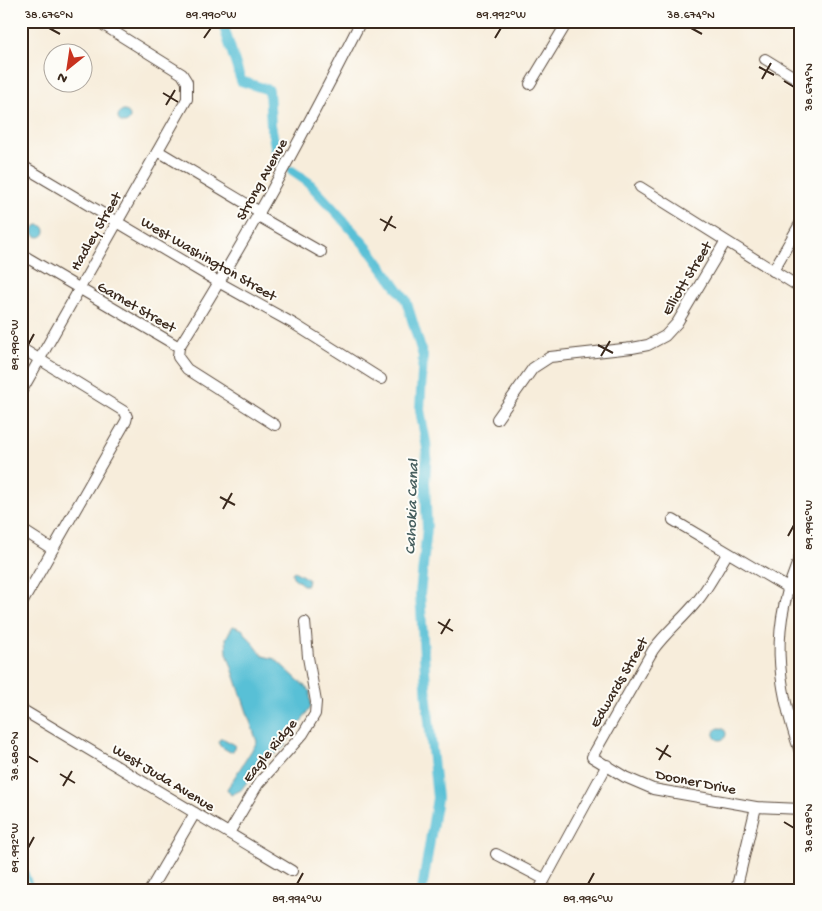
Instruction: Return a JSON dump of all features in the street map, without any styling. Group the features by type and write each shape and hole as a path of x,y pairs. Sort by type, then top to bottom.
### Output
{"street":[{"name":"Hadley Street","path":"21,392 187,99 187,82 182,74 97,21"},
{"name":"Strong Avenue","path":"179,347 220,283 259,214 361,21"},
{"path":"530,84 568,21"},
{"path":"765,59 801,81"},
{"path":"158,152 322,252"},
{"name":"West Washington Street","path":"21,165 220,283 294,324 381,379"},
{"path":"640,187 801,288"},
{"path":"773,271 801,222"},
{"name":"Elliott Street","path":"497,419 534,368 550,357 632,348 648,345 665,336 677,323 725,242"},
{"name":"Garnet Street","path":"21,254 179,347 178,357 187,369 275,425"},
{"path":"21,348 125,412 127,417 21,605"},
{"path":"673,520 727,554 788,588"},
{"path":"21,529 52,549"},
{"name":"Edwards Street","path":"592,757 653,650 698,600 727,554"},
{"path":"801,555 788,588 779,631 780,671 790,721 801,755"},
{"name":"Eagle Ridge","path":"228,833 258,784 303,734 315,714 316,702 305,622"},
{"name":"West Juda Avenue","path":"21,709 292,871"},
{"name":"Dooner Drive","path":"592,757 625,777 653,789 756,807 801,809"},
{"path":"539,890 607,766"},
{"path":"736,890 756,807"},
{"path":"150,890 195,813"},
{"path":"496,854 544,879"}],"water":[{"path":"126,111 129,112 129,122 122,123 119,122 118,115 119,112"},
{"path":"37,225 41,225 45,231 41,237 37,237 33,233 33,229"},
{"path":"294,571 308,579 307,585 303,585 293,577 292,573"},
{"path":"233,626 242,629 263,656 275,659 310,691 311,707 284,747 259,766 241,790 231,795 227,789 257,742 227,653 226,638"},
{"path":"718,728 722,728 726,734 722,740 718,740 714,736 714,732"},
{"path":"220,739 235,745 233,751 230,752 220,746 218,742"}],"waterway":[{"name":"Cahokia Canal","path":"222,21 241,81 269,90 271,125 278,162"},
{"name":"Cahokia Canal","path":"292,171 308,182 337,213 371,252 406,300 423,356 420,410 427,448 425,482 427,528 420,594 427,701 437,798 422,890"},
{"path":"21,855 33,890"}]}
